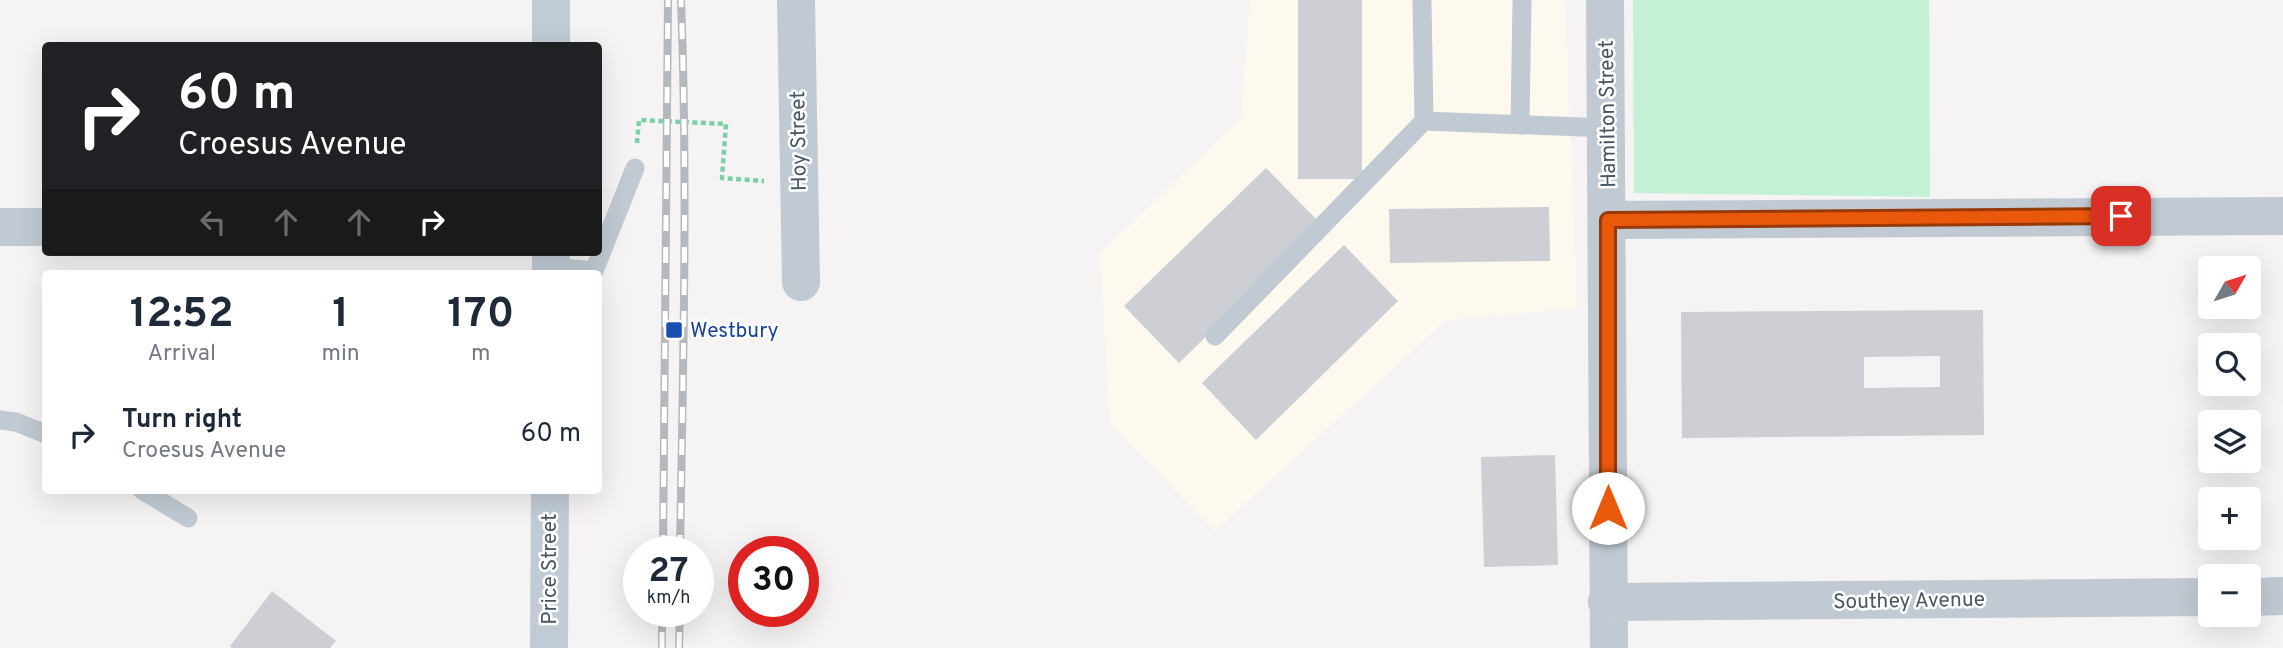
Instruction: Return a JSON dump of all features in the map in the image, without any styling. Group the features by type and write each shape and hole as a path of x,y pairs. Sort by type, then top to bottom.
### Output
{"street":[{"path":"551,0 551,42"},
{"name":"Hoy Street","path":"796,0 801,282"},
{"name":"Hamilton Street","path":"1605,0 1609,648"},
{"path":"1608,220 2283,216"},
{"path":"0,227 42,227"},
{"name":"Price Street","path":"549,648 550,494"},
{"path":"2261,597 2283,596"},
{"name":"Southey Avenue","path":"1607,602 2198,597"}],"lane":[{"path":"1215,337 1424,121 1422,0"},
{"path":"1520,125 1522,0"},
{"path":"1424,121 1607,128"},
{"path":"602,251 635,168"},
{"path":"551,264 588,270"},
{"path":"0,420 16,422 42,432"},
{"path":"148,494 188,519"}],"path":[{"path":"639,120 726,124 722,178 799,184"}],"shaded area":[{"path":"1250,0 1565,0 1577,308 1446,320 1215,531 1110,422 1100,253 1241,119"}],"green space":[{"path":"1633,0 1929,0 1930,197 1634,193"}],"building":[{"path":"1298,0 1362,0 1362,179 1298,179"},
{"path":"1266,168 1321,224 1179,363 1124,306"},
{"path":"1549,207 1550,261 1390,263 1389,209"},
{"path":"1344,245 1398,301 1256,440 1202,383"},
{"path":"1983,310 1984,435 1682,438 1681,312","holes":["1940,356 1940,387 1864,388 1864,357"]},
{"path":"1555,455 1558,565 1484,567 1481,457"},
{"path":"272,591 336,641 330,648 232,648 230,646"}],"railway":[{"path":"663,536 668,0"},
{"path":"680,536 685,207 681,0"},
{"path":"662,627 662,648"},
{"path":"679,648 680,627"}],"place":[{"name":"Westbury","path":"674,330"}],"route":[{"path":"1608,508 1608,220 2121,216"}]}
